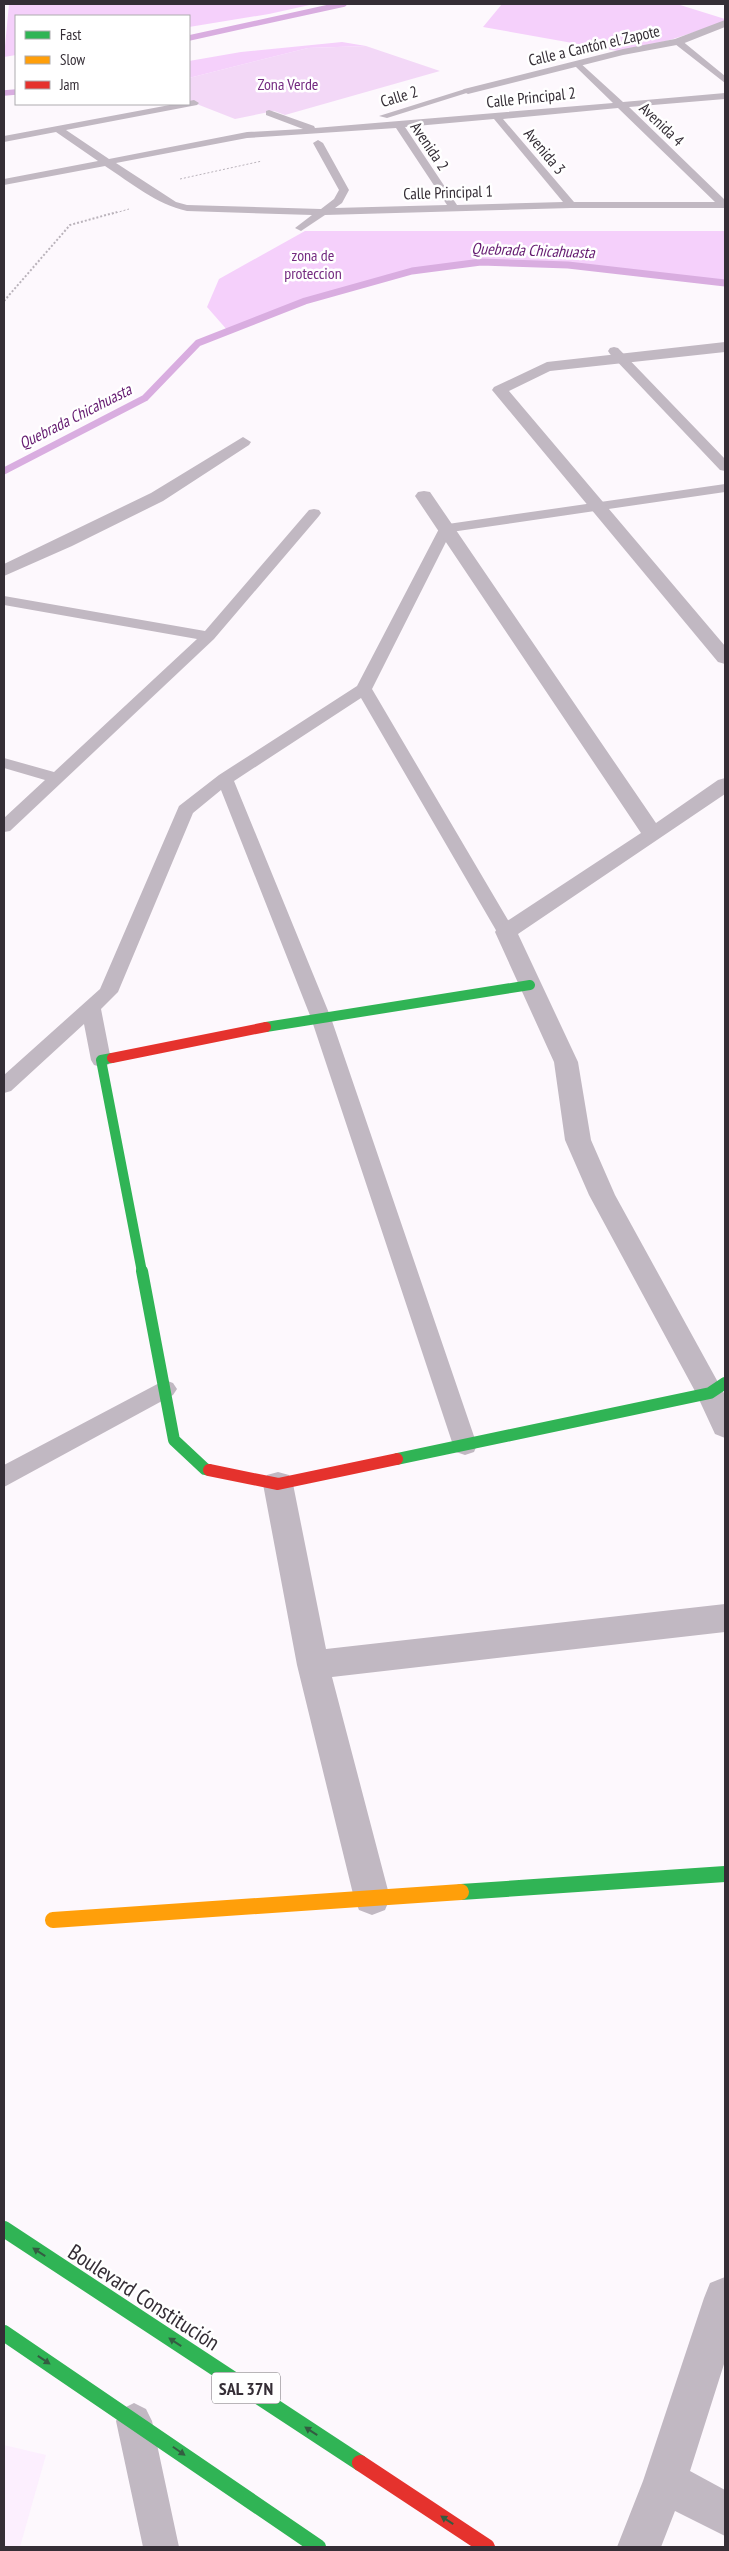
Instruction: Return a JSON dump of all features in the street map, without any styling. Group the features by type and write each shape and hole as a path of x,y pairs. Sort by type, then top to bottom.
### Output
{"main road":[{"path":"530,985 180,1042 101,1060 174,1440 205,1469 278,1484 465,1445 718,1388"},
{"path":"53,1920 725,1874"},
{"name":"Boulevard Constitución","path":"4,2229 487,2547"},
{"path":"4,2333 318,2547"}],"street":[{"name":"Calle a Cantón el Zapote","path":"468,91 623,52 678,42 725,23"},
{"path":"725,347 618,355 547,367 500,390 725,655"},
{"path":"4,571 109,523 206,469 243,442"},
{"path":"424,496 653,835"},
{"path":"725,784 653,835 506,932 566,1062 578,1140 602,1195 718,1388 725,1426"},
{"path":"278,1484 313,1665 372,1898"},
{"path":"313,1665 725,1618"},
{"path":"639,2547 665,2481 725,2298"},
{"path":"665,2481 725,2514"}],"lane":[{"path":"678,42 725,80"},
{"name":"Avenida 4","path":"578,64 725,205"},
{"name":"Calle 2","path":"340,130 468,91"},
{"name":"Calle Principal 2","path":"340,130 725,96"},
{"path":"190,104 194,103"},
{"path":"4,139 184,105"},
{"path":"269,113 318,131"},
{"name":"Avenida 3","path":"496,116 571,205"},
{"name":"Avenida 2","path":"398,124 454,208"},
{"path":"58,129 158,197"},
{"path":"4,182 247,135 340,130"},
{"path":"300,228 338,201 344,190 318,143"},
{"name":"Calle Principal 1","path":"158,197 173,205 187,208 324,212 571,205 725,205"},
{"path":"618,355 725,467"},
{"path":"4,1086 108,992 185,810 225,779 364,689 446,528 725,488"},
{"path":"4,826 58,778 209,636 314,513"},
{"path":"4,600 209,636"},
{"path":"364,689 506,932"},
{"path":"4,763 58,778"},
{"path":"225,779 321,1018 465,1445"},
{"path":"91,1007 101,1060"},
{"path":"4,1477 165,1389"},
{"path":"134,2420 161,2547"}],"path":[{"path":"4,301 70,225 140,207 154,201 158,197 152,188 155,183 233,170 318,143"}],"shaded area":[{"path":"4,2445 46,2455 20,2547 4,2547"}],"green space":[{"path":"9,4 314,4 269,14 190,27 190,15 15,15 15,55 4,57"},
{"path":"502,4 677,4 725,19 725,22 670,40 623,52 483,27"},
{"path":"342,42 366,46 308,48 190,78 190,61 241,52"},
{"name":"Zona Verde","path":"366,46 440,71 285,115 274,111 235,119 190,101 190,78 308,48"},
{"name":"zona de proteccion","path":"305,231 725,231 725,283 568,265 481,262 412,271 305,301 228,331 207,307 219,279"}],"waterway":[{"path":"190,38 344,4"},
{"path":"4,93 15,92"},
{"name":"Quebrada Chicahuasta","path":"4,471 145,398 198,343 305,301 412,271 481,262 568,265 725,283"}],"traffic: fast":[{"path":"266,1027 530,985"},
{"path":"112,1058 101,1060 174,1440 205,1469 209,1470"},
{"path":"397,1459 710,1393 725,1383"},
{"path":"461,1892 725,1874"},
{"path":"4,2229 360,2463"},
{"path":"4,2333 318,2547"}],"traffic: slow":[{"path":"53,1920 461,1892"}],"traffic: jam":[{"path":"112,1058 266,1027"},
{"path":"209,1470 278,1484 397,1459"},
{"path":"360,2463 487,2547"}]}
